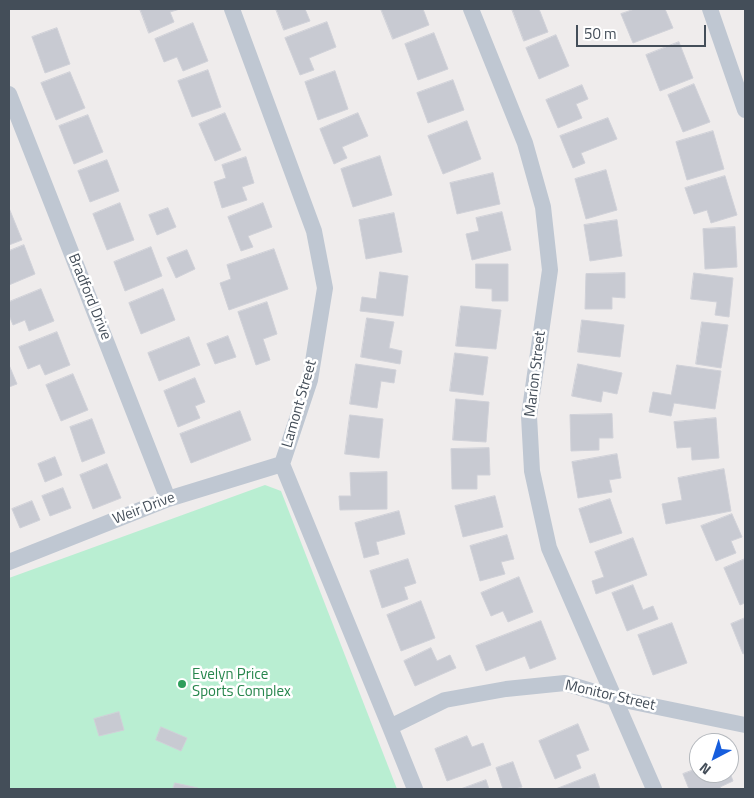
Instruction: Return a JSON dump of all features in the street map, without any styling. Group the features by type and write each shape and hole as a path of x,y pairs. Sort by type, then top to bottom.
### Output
{"street":[{"name":"Lamont Street","path":"232,9 314,231 325,288 310,380 282,464 414,789"},
{"name":"Marion Street","path":"471,9 525,143 543,207 550,270 529,416 532,471 549,548 654,789"},
{"path":"710,9 745,110"},
{"name":"Bradford Drive","path":"9,94 168,499"},
{"name":"Weir Drive","path":"9,562 168,499 282,464"},
{"name":"Monitor Street","path":"390,727 444,700 506,689 565,683 614,698 745,725"}],"green space":[{"name":"Evelyn Price Sports Complex","path":"265,485 281,491 397,789 9,789 9,578"}],"building":[{"path":"140,9 180,9 170,12 174,22 149,33"},
{"path":"276,9 305,9 310,21 284,30"},
{"path":"381,9 423,9 429,25 393,39"},
{"path":"512,9 539,9 548,32 524,41"},
{"path":"635,9 665,9 673,28 633,43 621,14"},
{"path":"327,22 336,47 309,58 314,70 300,75 285,38"},
{"path":"193,23 208,61 183,71 177,57 164,62 155,39"},
{"path":"57,28 70,64 45,73 32,37"},
{"path":"434,33 448,69 418,80 405,44"},
{"path":"556,35 569,66 539,79 526,48"},
{"path":"679,42 693,78 660,91 646,55"},
{"path":"208,70 221,107 192,117 178,81"},
{"path":"335,71 348,109 318,120 305,82"},
{"path":"70,72 85,108 56,120 41,83"},
{"path":"453,80 464,110 428,123 417,93"},
{"path":"694,84 710,122 683,132 668,95"},
{"path":"582,85 588,99 576,104 582,118 558,128 546,100"},
{"path":"225,113 241,150 215,161 199,124"},
{"path":"358,113 368,136 342,147 347,158 334,164 320,129"},
{"path":"88,115 103,152 74,164 59,126"},
{"path":"608,118 617,139 581,153 585,163 573,168 560,136"},
{"path":"467,121 481,159 443,174 428,136"},
{"path":"713,131 724,169 687,180 676,142"},
{"path":"380,156 392,195 353,207 341,169"},
{"path":"246,157 254,183 242,187 247,200 222,208 214,182 226,178 222,165"},
{"path":"107,160 119,191 90,202 78,171"},
{"path":"606,170 617,210 586,219 575,179"},
{"path":"493,173 500,204 457,214 450,183"},
{"path":"725,176 737,215 711,223 707,210 694,214 685,188"},
{"path":"120,203 134,240 107,250 93,214"},
{"path":"263,203 272,227 248,236 253,247 241,251 228,217"},
{"path":"9,208 22,240 9,245"},
{"path":"168,208 176,227 157,235 149,215"},
{"path":"502,212 511,250 472,260 466,234 479,231 476,218"},
{"path":"394,213 402,252 366,259 359,220"},
{"path":"617,220 622,256 590,261 584,225"},
{"path":"735,227 737,267 705,269 703,229"},
{"path":"24,245 35,274 9,285 9,251"},
{"path":"151,247 162,276 125,291 114,262"},
{"path":"274,249 288,289 229,310 220,283 231,279 227,265"},
{"path":"187,250 195,269 176,278 167,258"},
{"path":"476,264 508,264 508,301 492,301 492,289 476,288"},
{"path":"380,272 408,276 403,316 360,311 362,297 376,299"},
{"path":"625,273 625,298 612,297 612,309 585,309 586,274"},
{"path":"694,273 733,278 729,317 715,315 717,302 691,299"},
{"path":"41,289 54,321 29,331 25,320 13,325 9,315 9,302"},
{"path":"163,289 175,320 141,334 129,303"},
{"path":"267,302 277,334 263,339 270,360 256,365 238,312"},
{"path":"461,306 501,310 496,349 456,346"},
{"path":"367,318 394,322 389,348 402,351 400,364 361,357"},
{"path":"582,320 624,325 620,357 578,352"},
{"path":"702,322 728,325 721,368 696,364"},
{"path":"57,332 70,365 45,375 40,364 28,369 19,347"},
{"path":"228,336 236,357 215,364 207,344"},
{"path":"189,337 200,365 159,381 148,353"},
{"path":"455,353 488,357 483,395 450,391"},
{"path":"356,364 396,370 394,383 381,381 377,408 350,404"},
{"path":"578,364 622,373 617,394 603,391 601,402 572,396"},
{"path":"9,365 17,384 9,387"},
{"path":"677,365 721,371 715,409 674,403 671,416 649,412 653,392 671,395"},
{"path":"73,374 88,410 61,421 46,385"},
{"path":"195,378 205,402 195,406 200,418 178,427 164,391"},
{"path":"456,399 489,402 486,442 453,440"},
{"path":"240,411 251,440 191,463 180,434"},
{"path":"612,414 613,438 599,438 599,450 571,451 570,415"},
{"path":"350,415 383,419 379,458 345,454"},
{"path":"716,418 719,458 692,460 691,447 677,448 674,422"},
{"path":"92,419 105,453 82,462 70,427"},
{"path":"489,448 490,475 477,475 477,489 452,489 451,449"},
{"path":"617,454 621,478 609,480 612,492 578,498 572,462"},
{"path":"55,457 62,475 45,482 38,464"},
{"path":"107,464 121,498 93,509 80,475"},
{"path":"724,469 731,511 666,524 662,504 682,500 678,478"},
{"path":"387,472 387,509 340,510 339,496 351,496 350,473"},
{"path":"63,488 71,508 50,516 42,496"},
{"path":"495,496 503,527 463,537 455,506"},
{"path":"610,499 622,533 590,543 579,509"},
{"path":"32,501 40,520 20,528 12,509"},
{"path":"399,511 405,534 376,542 379,554 364,558 355,523"},
{"path":"732,514 742,537 731,541 736,553 716,561 701,526"},
{"path":"507,535 514,559 501,562 505,574 480,581 470,546"},
{"path":"633,538 647,575 596,594 592,581 604,577 595,552"},
{"path":"408,559 416,583 404,587 408,599 382,608 370,571"},
{"path":"745,559 745,603 740,605 724,568"},
{"path":"519,577 533,612 508,622 503,611 491,616 481,593"},
{"path":"633,585 643,610 653,606 658,619 627,631 612,593"},
{"path":"421,601 435,638 401,651 387,615"},
{"path":"745,618 745,653 743,654 731,624"},
{"path":"541,621 556,659 530,669 525,656 486,671 476,646"},
{"path":"672,623 687,663 653,675 638,635"},
{"path":"431,648 437,661 450,655 456,668 415,686 404,661"},
{"path":"119,712 124,730 99,736 94,719"},
{"path":"578,724 589,750 576,755 581,768 555,779 539,741"},
{"path":"161,727 187,738 181,751 156,740"},
{"path":"467,736 472,747 483,743 491,765 447,781 435,749"},
{"path":"513,762 522,787 503,789 496,768"},
{"path":"689,772 689,783 729,783 720,787 721,789 689,789 683,774"},
{"path":"595,774 600,789 556,789"},
{"path":"486,780 489,789 461,789"},
{"path":"175,783 198,788 173,789"}],"place":[{"name":"Evelyn Price Sports Complex","path":"182,684"}]}
